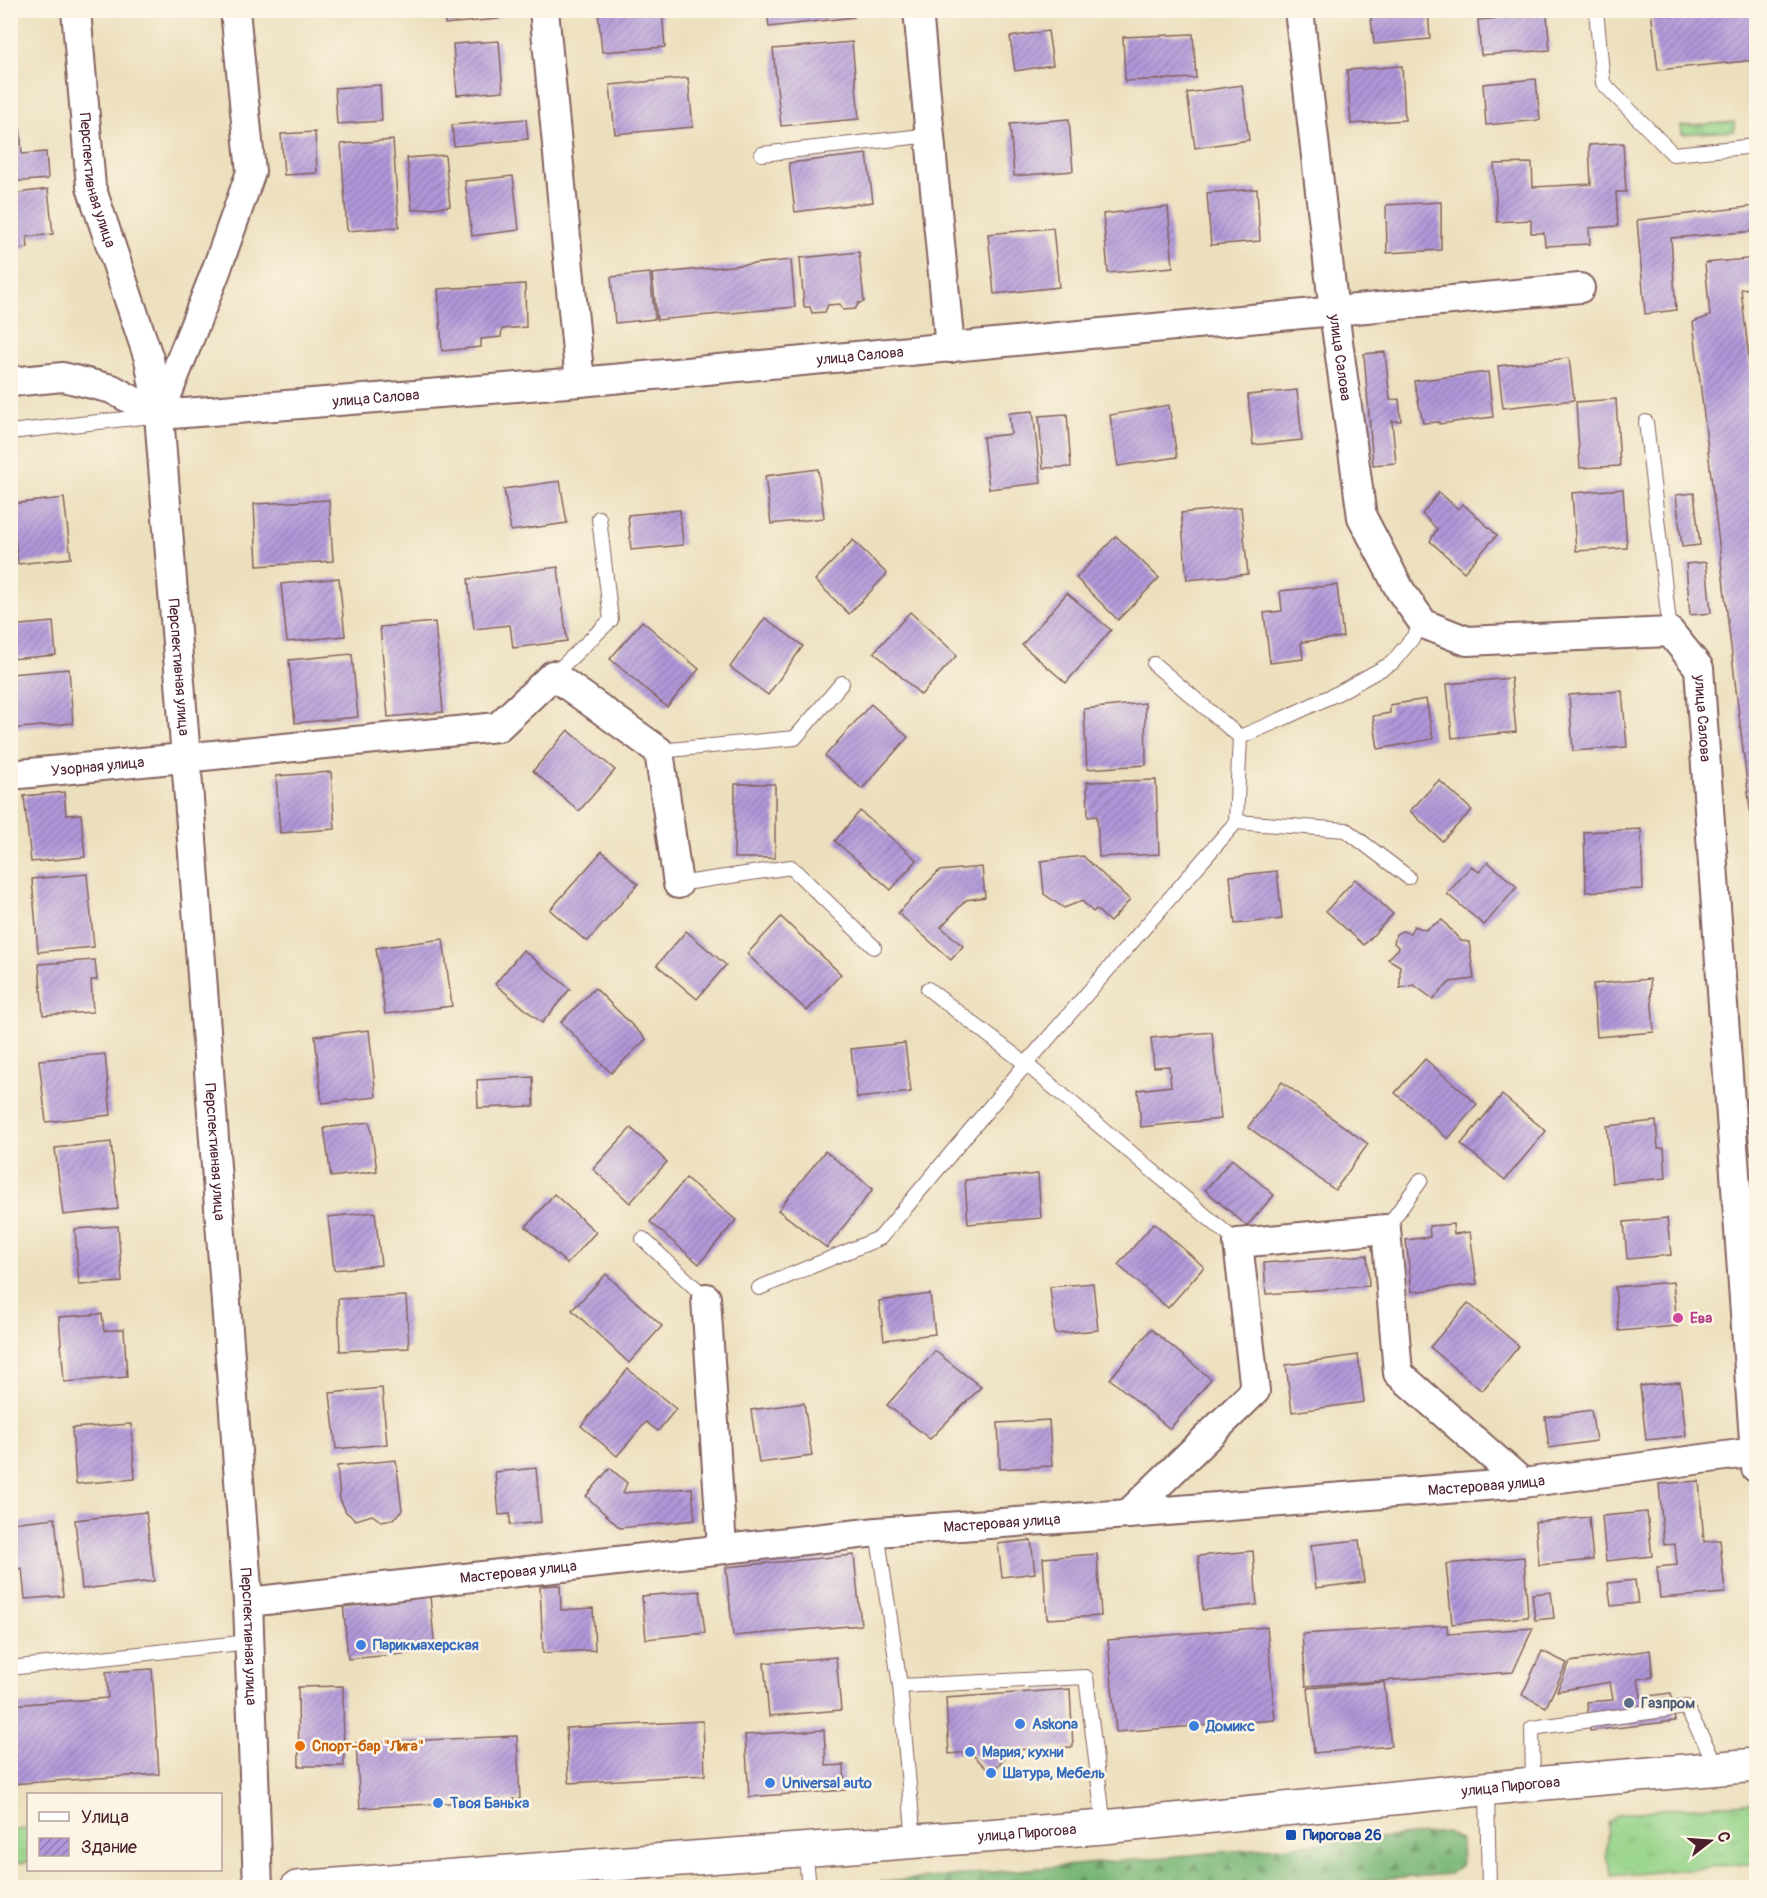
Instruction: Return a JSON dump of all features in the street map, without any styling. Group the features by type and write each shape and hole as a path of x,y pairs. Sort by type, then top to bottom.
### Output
{"main road":[{"name":"улица Пирогова","path":"297,1887 389,1884 805,1848 1104,1827 1533,1784 1756,1765"}],"street":[{"name":"Перспективная улица","path":"76,10 91,188 149,359 159,416 248,1602 258,1887"},
{"name":"Перспективная улица","path":"159,416 216,271 251,172 235,10"},
{"path":"544,10 580,382"},
{"path":"918,10 950,348"},
{"path":"1299,10 1334,312 1580,288"},
{"name":"улица Салова","path":"159,416 580,382 1334,312 1362,518 1401,590 1424,624"},
{"path":"10,382 63,377 112,389 159,416"},
{"path":"1424,624 1467,641 1670,632"},
{"name":"улица Салова","path":"1670,632 1699,668 1756,1460"},
{"path":"553,675 659,751 678,884"},
{"name":"Узорная улица","path":"10,774 498,727 553,675"},
{"path":"1128,1514 1255,1391 1238,1243 1386,1229 1398,1373 1523,1483"},
{"path":"706,1298 722,1548"},
{"name":"Мастеровая улица","path":"248,1602 877,1532 1523,1483 1756,1460"}],"lane":[{"path":"1596,10 1603,83 1673,154 1756,146"},
{"path":"762,154 931,135"},
{"path":"10,432 159,416"},
{"path":"1646,422 1670,632"},
{"path":"553,675 611,620 599,518"},
{"path":"1240,737 1338,693 1392,663 1424,624"},
{"path":"1154,664 1240,737"},
{"path":"659,751 795,738 842,683"},
{"path":"759,1288 880,1238 1026,1064 1236,822 1240,737"},
{"path":"1236,822 1346,830 1408,877"},
{"path":"678,884 791,867 874,947"},
{"path":"928,989 1026,1064 1238,1243"},
{"path":"1386,1229 1420,1180"},
{"path":"643,1239 706,1298"},
{"path":"877,1532 900,1686 914,1841"},
{"path":"10,1668 249,1642"},
{"path":"900,1686 1086,1677 1104,1827"},
{"path":"1533,1784 1533,1728 1686,1707 1718,1768"},
{"path":"1486,1789 1489,1887"},
{"path":"805,1848 809,1887"}],"green space":[{"path":"1734,122 1735,131 1682,134 1681,126"},
{"path":"1756,1802 1756,1863 1612,1876 1606,1856 1608,1823 1618,1815"},
{"path":"27,1829 27,1862 11,1864 11,1830"},
{"path":"1446,1832 1461,1841 1462,1865 1450,1874 1279,1888 857,1887 862,1884"}],"building":[{"path":"444,10 497,10 498,19 445,24"},
{"path":"598,10 662,10 665,47 602,52"},
{"path":"767,10 853,10 854,17 769,27"},
{"path":"1370,10 1428,10 1430,39 1374,44"},
{"path":"1651,10 1703,10 1707,14 1756,10 1756,60 1658,70"},
{"path":"1547,15 1550,50 1481,55 1478,20"},
{"path":"1048,31 1053,65 1015,71 1010,37"},
{"path":"1193,34 1196,78 1125,81 1123,37"},
{"path":"499,41 503,91 457,95 453,44"},
{"path":"852,42 859,119 781,126 773,49"},
{"path":"1402,66 1405,120 1351,124 1347,70"},
{"path":"688,78 693,127 615,134 610,85"},
{"path":"1536,79 1540,120 1486,125 1483,84"},
{"path":"380,85 382,121 337,124 335,88"},
{"path":"1242,85 1249,140 1195,148 1187,93"},
{"path":"526,119 528,139 454,146 452,125"},
{"path":"1069,119 1073,171 1014,176 1010,124"},
{"path":"20,128 22,154 46,152 48,179 10,182 10,129"},
{"path":"315,132 317,173 284,175 281,134"},
{"path":"393,140 399,227 347,231 341,144"},
{"path":"1623,143 1626,192 1616,192 1618,226 1589,228 1590,244 1545,246 1544,233 1531,233 1531,220 1497,222 1494,164 1532,163 1533,187 1591,184 1589,145"},
{"path":"867,154 873,202 795,212 789,163"},
{"path":"445,155 450,206 412,210 407,158"},
{"path":"513,176 519,230 472,236 465,181"},
{"path":"48,189 53,234 27,237 28,248 10,250 10,194"},
{"path":"1257,189 1260,241 1211,245 1207,193"},
{"path":"1441,202 1441,250 1387,253 1386,205"},
{"path":"1756,206 1756,231 1671,238 1676,310 1645,314 1637,220"},
{"path":"1168,207 1173,267 1108,273 1103,214"},
{"path":"1053,228 1059,287 994,294 988,234"},
{"path":"859,252 864,302 859,303 855,309 843,310 840,304 828,305 825,312 812,313 810,307 804,307 800,258"},
{"path":"1756,258 1756,288 1741,289 1756,419 1755,852 1693,322 1710,316 1705,263"},
{"path":"791,260 795,307 657,320 652,274"},
{"path":"650,273 655,319 615,323 611,277"},
{"path":"525,284 526,327 502,329 501,337 481,339 481,347 442,351 438,289"},
{"path":"1385,352 1390,400 1399,399 1401,421 1392,421 1396,463 1373,465 1364,354"},
{"path":"1569,358 1574,400 1503,408 1498,366"},
{"path":"1488,372 1493,417 1439,424 1439,422 1423,423 1414,381"},
{"path":"1297,390 1302,440 1253,445 1248,395"},
{"path":"1616,399 1620,466 1580,468 1576,402"},
{"path":"1169,405 1177,457 1118,466 1110,415"},
{"path":"1033,411 1041,483 989,489 983,437 1011,434 1009,413"},
{"path":"1067,414 1071,467 1043,468 1039,416"},
{"path":"818,469 824,518 771,524 765,476"},
{"path":"560,481 567,523 511,531 504,489"},
{"path":"1623,489 1627,548 1576,551 1572,493"},
{"path":"1439,492 1458,509 1463,504 1497,535 1464,572 1430,541 1437,529 1422,514"},
{"path":"1694,493 1700,545 1682,547 1676,495"},
{"path":"64,498 71,558 18,564 11,504"},
{"path":"329,500 333,561 257,566 254,504"},
{"path":"1241,507 1248,574 1187,580 1181,513"},
{"path":"680,510 683,545 631,550 628,515"},
{"path":"1116,536 1159,578 1118,620 1076,578"},
{"path":"853,540 887,574 849,614 815,580"},
{"path":"1706,562 1711,613 1690,615 1686,564"},
{"path":"558,567 567,641 513,648 510,625 474,629 468,579"},
{"path":"339,578 345,636 287,642 281,584"},
{"path":"1337,585 1343,637 1301,642 1303,659 1270,663 1264,613 1282,611 1280,591"},
{"path":"1067,593 1111,630 1066,683 1022,645"},
{"path":"910,612 957,655 921,695 874,652"},
{"path":"765,618 803,646 768,695 730,667"},
{"path":"642,621 699,669 667,707 610,659"},
{"path":"53,622 56,655 10,659 10,626"},
{"path":"435,622 443,712 388,717 380,627"},
{"path":"352,654 358,717 295,723 289,660"},
{"path":"69,669 73,723 10,729 10,674"},
{"path":"1511,678 1516,732 1452,738 1447,684"},
{"path":"1622,691 1627,747 1573,751 1569,695"},
{"path":"1426,699 1433,739 1378,749 1373,716 1390,713 1390,705"},
{"path":"1145,703 1146,765 1087,769 1084,709"},
{"path":"871,704 908,737 862,789 825,756"},
{"path":"568,730 615,770 579,811 533,771"},
{"path":"331,772 335,829 280,833 276,776"},
{"path":"1156,780 1159,854 1099,857 1097,816 1088,817 1087,782"},
{"path":"1439,780 1472,810 1442,841 1410,811"},
{"path":"735,784 775,784 775,858 734,858"},
{"path":"64,792 66,815 81,814 85,857 31,862 24,796"},
{"path":"860,811 917,860 891,890 835,841"},
{"path":"1641,829 1643,889 1586,892 1584,832"},
{"path":"602,851 638,884 587,942 550,910"},
{"path":"1083,856 1130,900 1110,922 1096,909 1093,912 1082,901 1064,908 1044,894 1041,861"},
{"path":"1488,862 1517,887 1484,925 1447,894 1471,866 1479,872"},
{"path":"982,867 985,897 966,900 941,927 963,946 951,960 898,913 939,871"},
{"path":"1277,871 1282,919 1235,924 1230,876"},
{"path":"87,874 94,947 38,952 32,879"},
{"path":"1355,879 1393,914 1364,945 1326,911"},
{"path":"781,917 841,974 807,1011 747,954"},
{"path":"1442,920 1461,941 1469,942 1474,979 1450,982 1433,999 1414,985 1400,988 1400,966 1388,959 1399,948 1394,943 1396,934 1402,931 1410,933 1414,926 1425,930"},
{"path":"686,931 726,965 697,999 657,965"},
{"path":"443,939 452,1006 385,1014 376,948"},
{"path":"523,950 570,989 542,1023 495,984"},
{"path":"95,960 97,980 91,980 93,1012 43,1015 39,964"},
{"path":"1650,979 1654,1032 1597,1037 1593,984"},
{"path":"595,988 646,1039 611,1073 561,1022"},
{"path":"369,1030 376,1097 322,1103 315,1036"},
{"path":"1212,1032 1221,1119 1141,1127 1138,1090 1171,1086 1169,1066 1154,1067 1151,1038"},
{"path":"905,1043 911,1092 857,1098 851,1049"},
{"path":"105,1054 111,1115 46,1122 39,1060"},
{"path":"1425,1059 1477,1104 1448,1139 1395,1093"},
{"path":"533,1077 534,1106 478,1108 477,1080"},
{"path":"1282,1082 1368,1144 1335,1190 1248,1127"},
{"path":"1502,1095 1546,1131 1505,1180 1461,1144"},
{"path":"1756,1099 1756,1153 1750,1154 1745,1100"},
{"path":"1656,1121 1658,1148 1664,1148 1666,1178 1612,1183 1607,1126"},
{"path":"370,1122 377,1171 331,1177 324,1128"},
{"path":"631,1128 667,1162 630,1203 593,1169"},
{"path":"111,1142 118,1209 63,1215 55,1148"},
{"path":"825,1151 873,1189 827,1248 778,1210"},
{"path":"1232,1159 1274,1195 1247,1226 1205,1190"},
{"path":"1038,1174 1041,1218 968,1224 965,1180"},
{"path":"686,1178 736,1220 699,1264 650,1222"},
{"path":"554,1194 596,1232 567,1264 526,1227"},
{"path":"375,1212 381,1265 334,1270 328,1217"},
{"path":"1667,1218 1671,1255 1627,1259 1624,1222"},
{"path":"1154,1223 1204,1267 1168,1308 1118,1265"},
{"path":"1453,1224 1454,1234 1470,1232 1477,1284 1412,1292 1406,1240 1430,1237 1429,1226"},
{"path":"118,1226 122,1282 79,1285 75,1229"},
{"path":"1367,1255 1369,1286 1266,1294 1264,1263"},
{"path":"606,1274 662,1326 629,1363 572,1310"},
{"path":"1673,1282 1677,1326 1619,1331 1615,1287"},
{"path":"1093,1283 1098,1330 1055,1334 1050,1287"},
{"path":"930,1294 935,1334 884,1340 879,1301"},
{"path":"406,1296 409,1348 340,1351 338,1299"},
{"path":"1468,1303 1519,1346 1482,1391 1430,1347"},
{"path":"102,1314 104,1331 124,1329 127,1377 64,1382 59,1317"},
{"path":"1151,1329 1211,1379 1170,1429 1110,1379"},
{"path":"935,1351 981,1387 930,1439 887,1405"},
{"path":"1358,1355 1364,1402 1292,1412 1286,1365"},
{"path":"628,1369 676,1409 658,1431 646,1422 617,1456 581,1426"},
{"path":"1680,1382 1686,1436 1646,1440 1640,1386"},
{"path":"382,1388 387,1444 336,1449 330,1393"},
{"path":"804,1403 812,1456 759,1463 751,1410"},
{"path":"1591,1410 1596,1441 1549,1448 1545,1417"},
{"path":"1049,1420 1052,1466 1000,1469 998,1423"},
{"path":"131,1424 135,1479 76,1484 72,1428"},
{"path":"396,1460 402,1511 393,1519 381,1521 372,1515 356,1520 346,1512 340,1499 337,1466"},
{"path":"536,1468 541,1522 510,1525 510,1514 499,1515 495,1472"},
{"path":"610,1468 627,1483 623,1493 692,1488 695,1520 620,1528 586,1496"},
{"path":"1699,1481 1704,1542 1720,1540 1725,1593 1660,1598 1657,1567 1677,1565 1675,1544 1664,1545 1659,1484"},
{"path":"146,1512 154,1581 82,1589 75,1520"},
{"path":"1647,1512 1652,1556 1606,1561 1602,1516"},
{"path":"1589,1517 1593,1560 1539,1565 1535,1522"},
{"path":"55,1518 63,1596 25,1599 22,1568 10,1570 10,1523"},
{"path":"1031,1540 1035,1573 1002,1577 998,1544"},
{"path":"1359,1540 1364,1582 1316,1588 1311,1545"},
{"path":"1253,1551 1257,1605 1203,1610 1198,1556"},
{"path":"1097,1554 1101,1616 1047,1619 1043,1558"},
{"path":"854,1555 861,1625 733,1636 726,1567"},
{"path":"1524,1557 1528,1617 1452,1624 1446,1564"},
{"path":"1635,1580 1638,1603 1611,1606 1608,1583"},
{"path":"560,1585 561,1610 593,1608 595,1650 543,1653 540,1586"},
{"path":"700,1591 705,1633 646,1639 642,1596"},
{"path":"1551,1592 1554,1618 1535,1620 1532,1594"},
{"path":"430,1596 435,1651 348,1659 343,1603"},
{"path":"1447,1625 1448,1634 1533,1628 1513,1672 1306,1686 1302,1634"},
{"path":"1267,1627 1275,1720 1116,1732 1108,1640"},
{"path":"1650,1650 1653,1677 1638,1679 1641,1697 1671,1693 1675,1721 1590,1731 1587,1702 1613,1700 1610,1682 1557,1691 1570,1662"},
{"path":"1542,1651 1567,1663 1546,1707 1522,1695"},
{"path":"836,1657 841,1710 769,1716 764,1663"},
{"path":"152,1669 159,1774 10,1784 10,1705 108,1698 106,1672"},
{"path":"1384,1682 1391,1746 1314,1753 1308,1688"},
{"path":"343,1686 344,1766 299,1766 298,1687"},
{"path":"1070,1689 1073,1747 1012,1750 991,1773 970,1752 949,1754 946,1698"},
{"path":"703,1721 705,1775 569,1783 566,1728"},
{"path":"824,1730 826,1766 844,1765 845,1790 749,1797 745,1735"},
{"path":"517,1736 520,1799 360,1808 356,1743"}],"place":[{"name":"Ева","path":"1678,1318"},
{"name":"Парикмахерская","path":"361,1645"},
{"name":"Газпром","path":"1629,1703"},
{"name":"Askona","path":"1020,1724"},
{"name":"Домикс","path":"1194,1726"},
{"name":"Спорт-бар \"Лига\"","path":"300,1746"},
{"name":"Мария, кухни","path":"970,1752"},
{"name":"Шатура, Мебель","path":"991,1773"},
{"name":"Universal auto","path":"770,1783"},
{"name":"Твоя Банька","path":"438,1803"},
{"name":"Пирогова 26","path":"1291,1835"}]}
